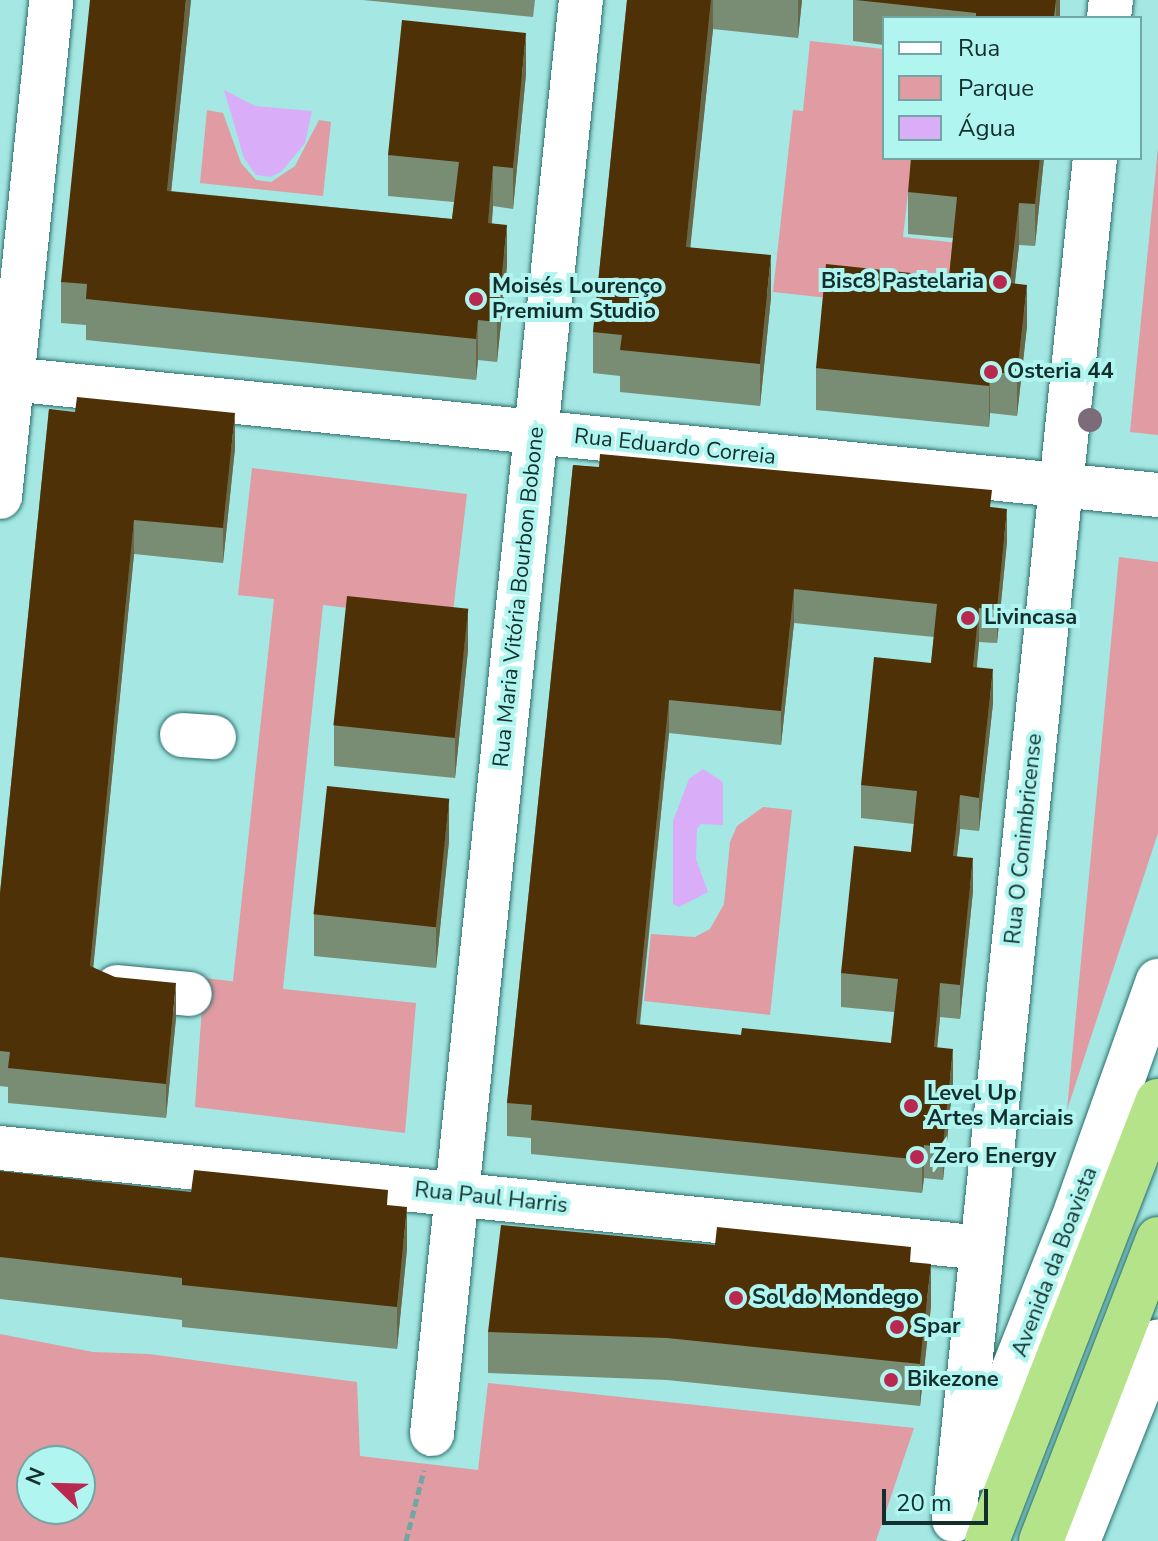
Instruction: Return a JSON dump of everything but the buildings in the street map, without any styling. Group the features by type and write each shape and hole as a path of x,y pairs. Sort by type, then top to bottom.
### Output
{"highway":[{"name":"Avenida da Boavista","path":"961,1534 1158,1101"},
{"path":"1041,1541 1158,1239"}],"street":[{"path":"0,497 6,379 51,0"},
{"name":"Rua Maria Vitória Bourbon Bobone","path":"432,1434 581,0"},
{"name":"Rua O Conimbricense","path":"961,1534 982,1248 1095,160"},
{"name":"Rua Eduardo Correia","path":"6,379 1158,495"},
{"name":"Avenida da Boavista","path":"961,1534 1158,981"},
{"path":"117,987 190,994"},
{"name":"Rua Paul Harris","path":"0,1148 982,1248"},
{"path":"1078,1541 1158,1341"}],"path":[{"path":"406,1541 432,1434"}],"green space":[{"path":"810,41 882,49 882,160 912,160 903,237 1013,249 1005,317 773,292 793,110 803,111"},
{"path":"207,110 223,113 241,163 256,180 271,182 295,166 319,120 331,122 323,196 200,183"},
{"path":"1158,148 1158,435 1130,432"},
{"path":"252,468 467,494 452,620 323,605 283,989 416,1003 405,1133 195,1107 204,978 239,982 233,981 274,599 238,595"},
{"path":"1119,557 1158,562 1158,833 1067,1110"},
{"path":"763,807 792,810 770,1015 644,1001 651,934 695,937 710,929 724,904 730,842 737,826"},
{"path":"0,1334 93,1352 149,1354 357,1382 360,1456 478,1470 488,1383 914,1428 876,1541 0,1541"}],"water":[{"path":"224,90 255,106 312,111 305,143 282,171 271,177 256,175 244,158"},
{"path":"703,769 723,782 723,825 701,824 697,829 696,859 708,892 679,907 673,904 673,821 689,779"}],"place":[{"name":"Bisc8 Pastelaria","path":"1000,282"},
{"name":"Moisés Lourenço Premium Studio","path":"476,299"},
{"name":"Osteria 44","path":"991,372"},
{"name":"Livincasa","path":"968,618"},
{"name":"Level Up Artes Marciais","path":"911,1106"},
{"name":"Zero Energy","path":"917,1157"},
{"name":"Sol do Mondego","path":"736,1298"},
{"name":"Spar","path":"897,1327"},
{"name":"Bikezone","path":"891,1380"}]}
